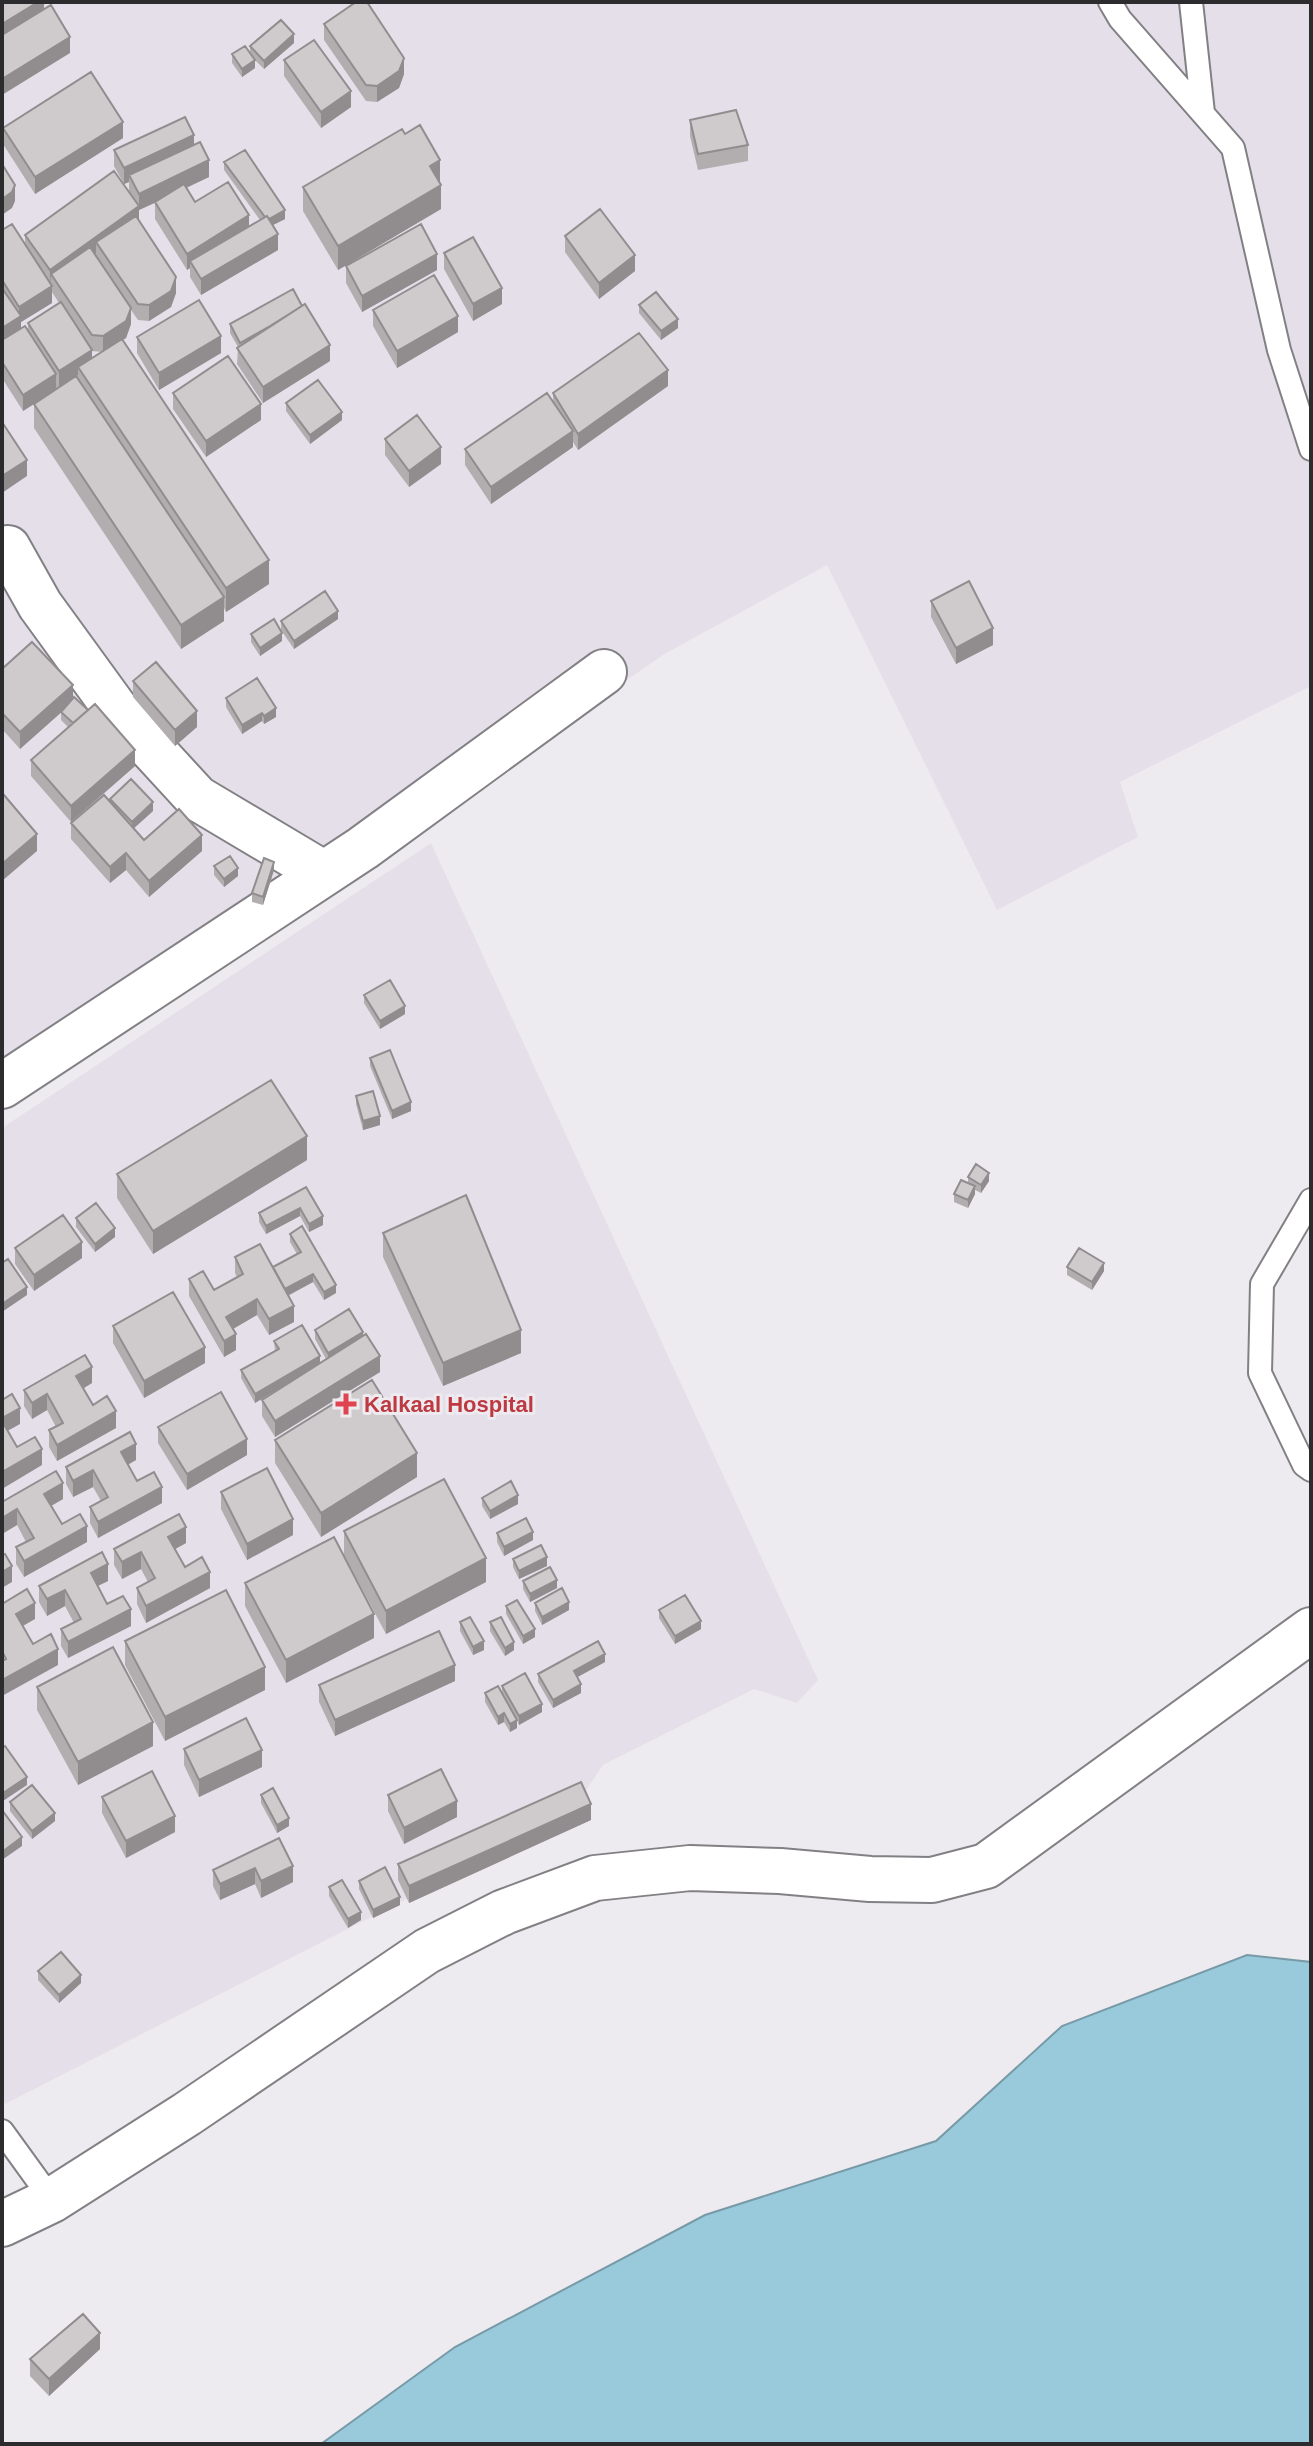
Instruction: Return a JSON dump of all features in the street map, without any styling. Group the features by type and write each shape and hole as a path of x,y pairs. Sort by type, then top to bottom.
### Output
{"street":[{"path":"2,550 8,548 40,605 117,711 197,798 323,873"},
{"path":"2,1086 363,848 604,672"},
{"path":"2,2224 52,2200 187,2114 427,1951 504,1912 595,1878 690,1868 932,1880 986,1866 1311,1630"}],"lane":[{"path":"1110,2 1120,19 1233,148 1279,350 1311,449"},
{"path":"1191,2 1203,113"},
{"path":"1311,1200 1262,1284 1260,1373 1304,1465 1311,1470"},
{"path":"2,2131 52,2200"}],"shaded area":[{"path":"2,2 1311,2 1311,686 1120,782 1138,837 997,910 827,565 663,655 457,798 2,1076"},
{"name":"Kalkaal Hospital","path":"431,843 818,1680 797,1703 754,1689 603,1765 569,1816 5,2104 2,2100 2,1128"}],"water":[{"path":"1247,1955 1311,1962 1311,2444 321,2444 455,2347 705,2215 936,2141 1062,2026"}],"building":[{"path":"2,2 38,2 2,24"},
{"path":"356,2 367,2 404,58 399,71 377,86 366,85 324,24"},
{"path":"51,5 70,37 2,79 2,35"},
{"path":"281,20 294,34 264,61 250,46"},
{"path":"314,40 351,91 321,112 284,60"},
{"path":"245,46 255,60 242,69 232,54"},
{"path":"91,72 123,122 35,177 3,128"},
{"path":"736,110 748,145 698,154 690,120"},
{"path":"185,117 194,135 124,168 114,150"},
{"path":"420,125 440,160 430,166 441,185 338,246 303,187 402,129 405,134"},
{"path":"200,142 209,160 139,194 129,175"},
{"path":"245,150 285,210 269,219 224,162"},
{"path":"2,164 15,185 12,192 2,199"},
{"path":"114,171 139,206 50,270 25,235"},
{"path":"228,182 249,215 187,254 155,202 184,184 195,202"},
{"path":"600,209 635,255 599,283 565,236"},
{"path":"136,216 176,277 171,291 149,305 138,304 96,242"},
{"path":"267,216 278,234 201,279 190,261"},
{"path":"12,224 52,286 19,307 2,280 2,230"},
{"path":"421,224 437,254 362,296 346,266"},
{"path":"473,237 502,288 473,304 444,253"},
{"path":"90,247 131,308 126,321 103,336 92,335 51,274"},
{"path":"434,275 458,316 397,351 373,310"},
{"path":"2,288 21,316 2,328"},
{"path":"293,289 302,306 240,343 230,324"},
{"path":"656,292 678,319 661,331 639,305"},
{"path":"199,300 221,336 159,373 137,337"},
{"path":"61,302 92,350 59,371 28,323"},
{"path":"305,304 330,345 263,387 237,348"},
{"path":"25,326 56,374 23,395 2,362 2,340"},
{"path":"639,333 668,370 578,434 553,393"},
{"path":"122,339 269,560 226,588 78,367"},
{"path":"228,356 261,404 206,441 173,393"},
{"path":"76,376 224,597 181,625 34,404"},
{"path":"318,380 342,412 310,435 286,403"},
{"path":"547,393 573,431 491,487 465,449"},
{"path":"417,415 441,447 409,471 385,439"},
{"path":"2,422 27,460 2,476"},
{"path":"969,581 993,628 956,648 931,601"},
{"path":"325,591 338,611 294,641 281,621"},
{"path":"274,619 282,633 260,648 251,634"},
{"path":"32,642 73,685 20,732 2,713 2,669"},
{"path":"156,662 197,711 175,730 133,681"},
{"path":"257,678 276,708 242,725 226,698"},
{"path":"74,697 88,710 73,723 61,712"},
{"path":"95,704 135,750 71,806 31,760"},
{"path":"131,779 153,802 132,822 110,799"},
{"path":"4,795 37,834 2,864 2,797"},
{"path":"104,795 144,840 179,809 202,835 149,881 126,853 110,867 71,823"},
{"path":"230,856 238,868 224,879 214,866"},
{"path":"264,858 274,862 263,897 252,893"},
{"path":"390,980 405,1006 380,1021 364,995"},
{"path":"390,1050 411,1102 392,1111 370,1058"},
{"path":"271,1080 307,1136 153,1231 117,1174"},
{"path":"373,1091 380,1116 363,1121 356,1096"},
{"path":"976,1164 989,1173 981,1185 968,1177"},
{"path":"961,1180 975,1186 968,1200 954,1194"},
{"path":"306,1187 323,1216 309,1224 300,1208 266,1226 259,1213"},
{"path":"466,1195 521,1330 443,1363 383,1233"},
{"path":"96,1203 115,1228 95,1244 76,1218"},
{"path":"63,1215 82,1242 34,1275 15,1248"},
{"path":"302,1226 336,1285 324,1292 313,1274 285,1289 273,1267 301,1252 290,1234"},
{"path":"260,1244 294,1306 269,1319 257,1299 226,1317 236,1334 224,1341 189,1279 203,1271 214,1290 243,1274 235,1257"},
{"path":"1079,1248 1104,1263 1092,1282 1067,1267"},
{"path":"8,1259 27,1287 2,1304 2,1263"},
{"path":"173,1292 205,1347 144,1381 113,1326"},
{"path":"349,1309 363,1332 328,1353 315,1330"},
{"path":"302,1325 320,1356 255,1394 241,1370 279,1349 274,1341"},
{"path":"366,1334 380,1356 275,1421 262,1400"},
{"path":"85,1355 92,1367 76,1376 93,1405 107,1396 116,1411 57,1445 49,1430 63,1423 47,1394 32,1403 24,1390"},
{"path":"372,1380 417,1453 321,1513 275,1440"},
{"path":"221,1392 247,1439 187,1474 158,1427"},
{"path":"12,1394 20,1408 2,1418 2,1400"},
{"path":"2,1421 17,1447 35,1437 42,1449 2,1472"},
{"path":"130,1432 136,1444 121,1452 137,1481 154,1472 162,1487 98,1522 90,1507 108,1497 93,1470 73,1481 66,1467"},
{"path":"267,1468 293,1519 247,1544 221,1492"},
{"path":"56,1471 63,1483 44,1494 62,1524 80,1514 87,1526 24,1561 16,1547 34,1538 17,1509 2,1518 2,1502"},
{"path":"444,1479 486,1558 386,1611 344,1531"},
{"path":"511,1481 518,1495 490,1511 482,1498"},
{"path":"179,1514 186,1527 168,1537 185,1567 202,1557 210,1572 146,1606 137,1588 155,1578 141,1552 122,1562 114,1549"},
{"path":"526,1518 533,1532 504,1547 497,1533"},
{"path":"334,1537 374,1614 286,1660 245,1583"},
{"path":"541,1545 547,1557 519,1571 513,1559"},
{"path":"102,1552 108,1564 91,1573 107,1604 123,1596 131,1609 68,1642 61,1629 81,1619 65,1590 47,1599 39,1586"},
{"path":"5,1554 12,1566 2,1572 2,1555"},
{"path":"550,1567 557,1580 530,1594 523,1581"},
{"path":"562,1588 569,1602 542,1617 535,1603"},
{"path":"27,1589 35,1603 16,1614 33,1644 51,1634 58,1649 2,1680 2,1661 6,1659 2,1651 2,1604"},
{"path":"226,1590 265,1667 165,1717 125,1641"},
{"path":"685,1595 701,1621 675,1636 659,1610"},
{"path":"517,1600 535,1629 523,1636 506,1606"},
{"path":"470,1617 484,1641 473,1647 460,1622"},
{"path":"501,1617 514,1642 505,1648 490,1622"},
{"path":"439,1631 455,1665 335,1720 319,1685"},
{"path":"598,1641 605,1654 574,1671 581,1684 553,1700 538,1674"},
{"path":"113,1647 153,1722 78,1762 37,1687"},
{"path":"525,1673 542,1704 519,1716 502,1686"},
{"path":"498,1686 517,1720 510,1724 504,1713 498,1717 485,1693"},
{"path":"246,1718 262,1750 199,1780 184,1749"},
{"path":"5,1746 27,1777 3,1793 2,1748"},
{"path":"441,1769 457,1801 404,1828 388,1795"},
{"path":"152,1771 175,1816 126,1841 102,1797"},
{"path":"581,1782 591,1804 409,1886 398,1864"},
{"path":"32,1785 55,1813 32,1831 10,1802"},
{"path":"273,1788 289,1818 277,1825 261,1795"},
{"path":"2,1810 22,1837 2,1852"},
{"path":"279,1838 293,1866 261,1881 255,1868 220,1884 213,1870"},
{"path":"385,1867 400,1897 373,1910 359,1881"},
{"path":"342,1880 361,1912 348,1919 329,1887"},
{"path":"61,1952 81,1975 59,1995 38,1971"},
{"path":"83,2314 100,2333 49,2379 30,2359"}],"place":[{"name":"Kalkaal Hospital","path":"346,1404"}]}
